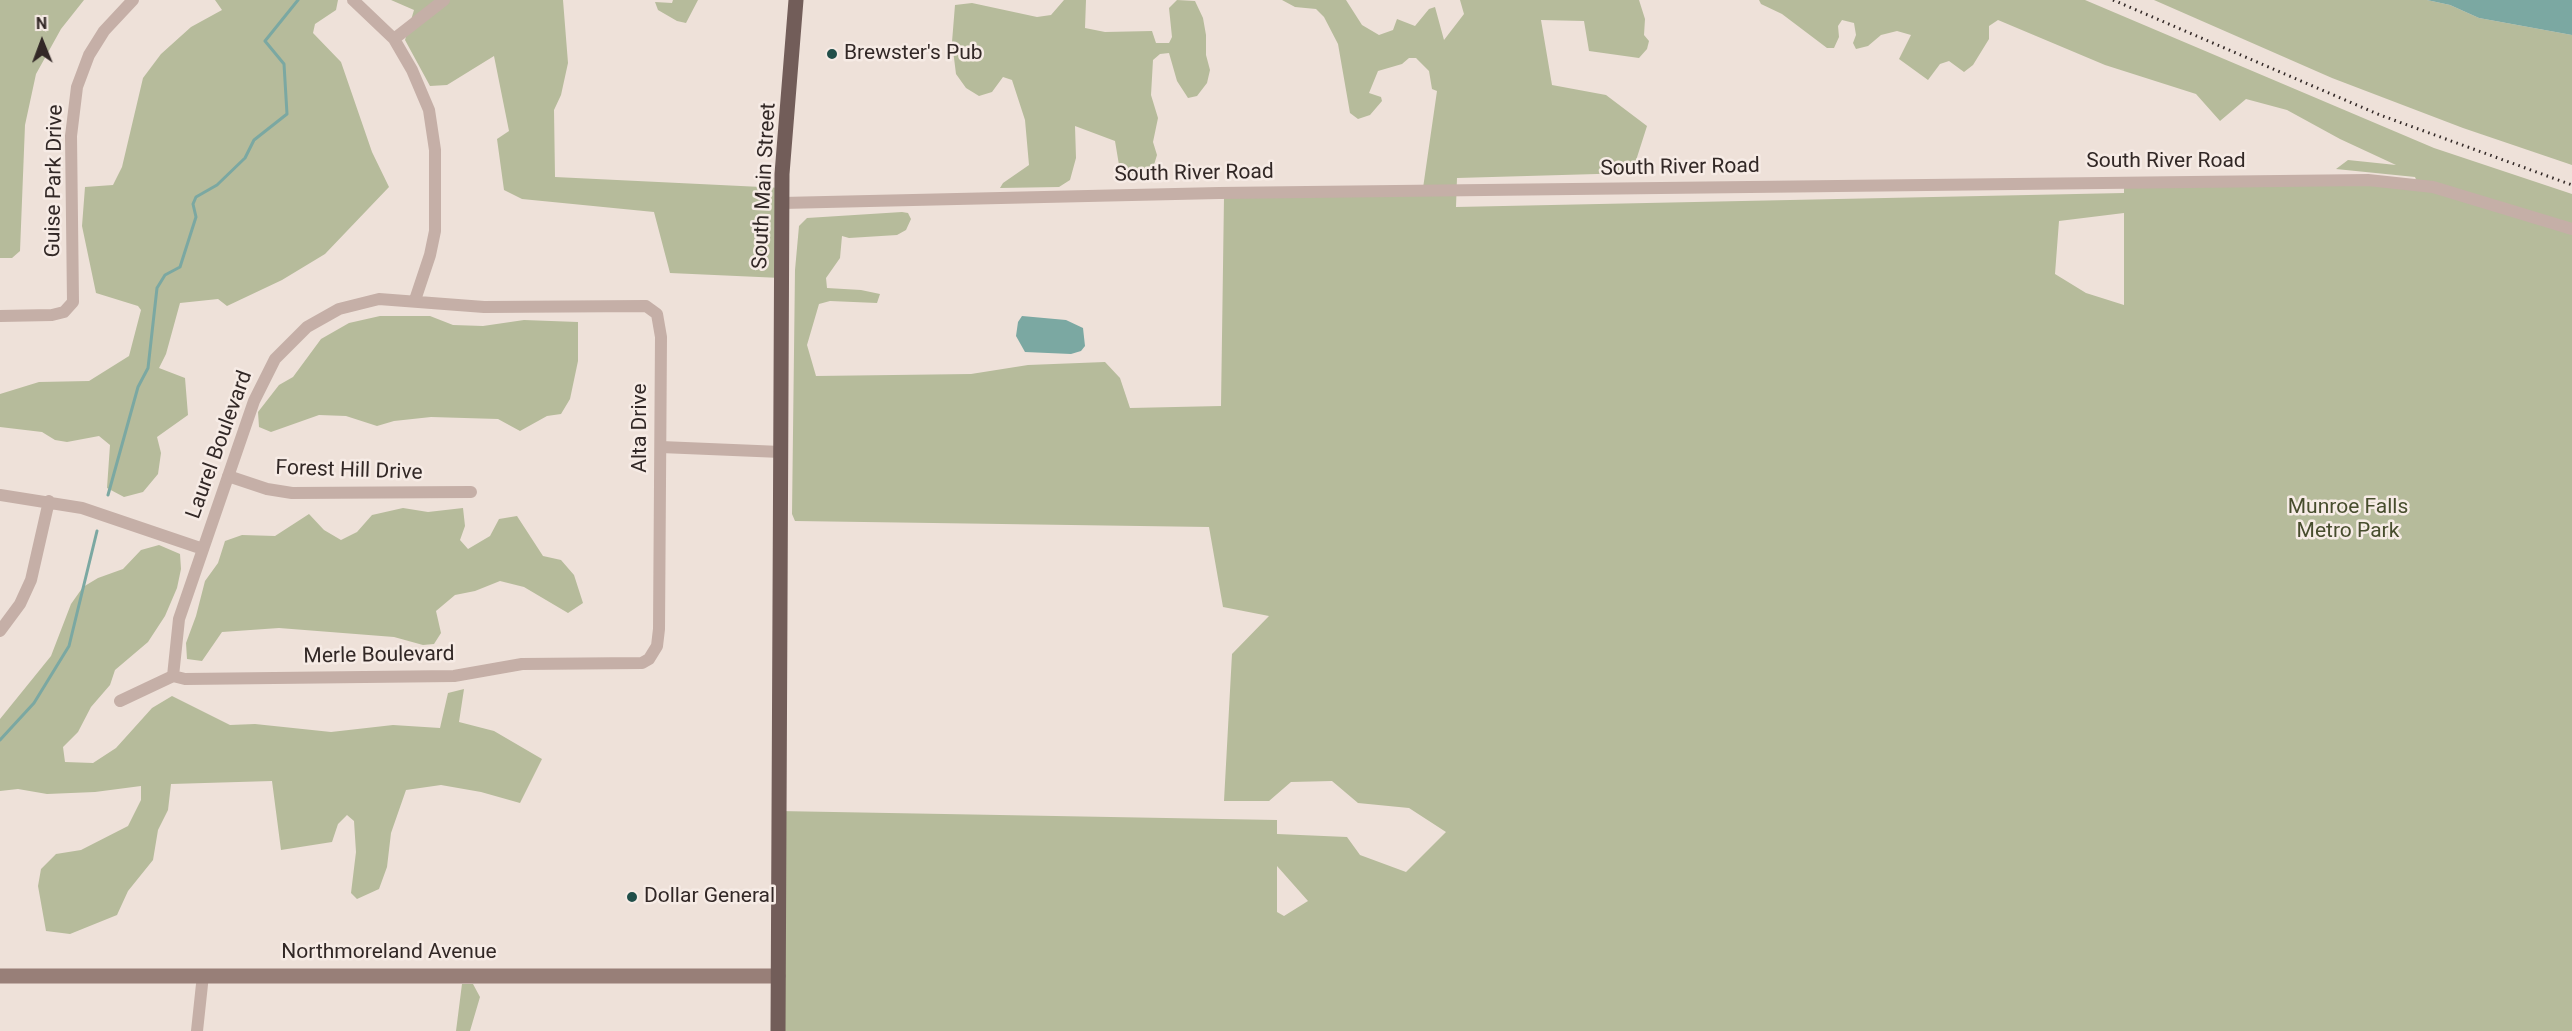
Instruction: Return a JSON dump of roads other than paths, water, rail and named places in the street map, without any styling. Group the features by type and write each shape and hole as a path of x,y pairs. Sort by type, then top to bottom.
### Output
{"main road":[{"name":"South Main Street","path":"778,1031 782,203 796,0"}],"street":[{"path":"353,0 394,39 423,94 435,150 435,231 430,255 415,300"},
{"path":"394,39 444,0"},
{"name":"Guise Park Drive","path":"0,316 52,315 64,312 73,302 73,112 77,87 104,31 125,3"},
{"name":"South River Road","path":"782,203 1236,192 2368,180 2433,187 2572,229"},
{"name":"Laurel Boulevard","path":"173,676 179,619 261,385 286,345 315,321 355,303 380,299 484,307 606,306"},
{"name":"Alta Drive","path":"606,306 645,306 657,314 660,321 659,596"},
{"path":"661,447 781,452"},
{"name":"Forest Hill Drive","path":"228,476 267,489 292,493 471,492"},
{"path":"0,495 82,508 203,549"},
{"path":"0,632 20,604 31,580 48,501"},
{"name":"Merle Boulevard","path":"173,676 185,679 454,676 522,664 642,663 654,654 657,646 659,596"},
{"path":"120,701 173,676"},
{"path":"197,1031 203,975"},
{"name":"Northmoreland Avenue","path":"0,976 778,976"}],"water":[{"path":"2427,0 2572,0 2572,35 2479,18 2450,5"},
{"path":"1022,316 1066,320 1083,328 1085,346 1081,351 1071,354 1025,352 1016,336 1018,322"}],"waterway":[{"path":"108,495 138,387 148,368 157,288 165,275 180,267 196,217 193,204 196,197 217,185 245,158 254,140 287,114 284,64 265,41 298,0"},
{"path":"0,740 34,703 69,646 97,531"}],"railway":[{"path":"2113,0 2380,115 2572,185"}],"place":[{"name":"Brewster's Pub","path":"832,54"},
{"name":"Dollar General","path":"632,897"}],"park label":[{"name":"Munroe Falls Metro Park","path":"2348,520"}]}
